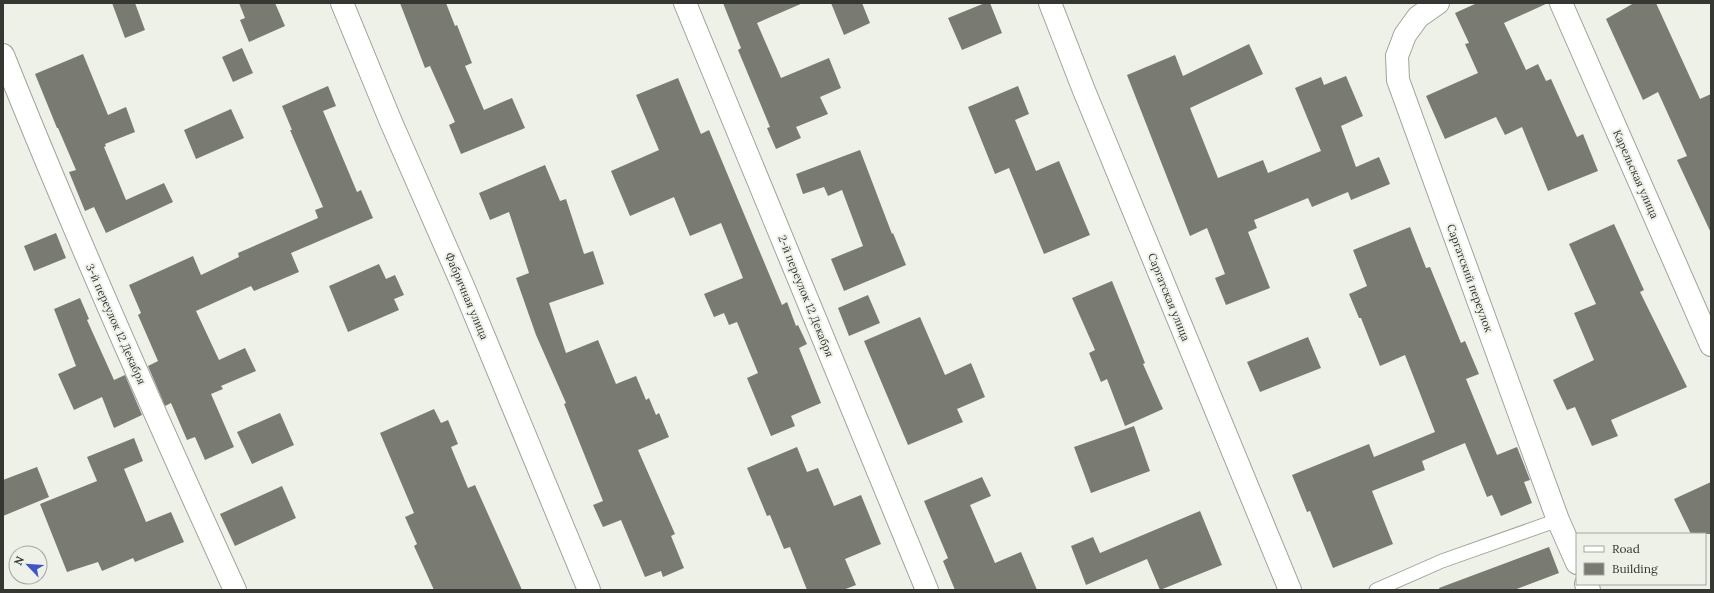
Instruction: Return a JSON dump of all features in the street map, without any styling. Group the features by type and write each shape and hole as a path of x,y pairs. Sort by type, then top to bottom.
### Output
{"street":[{"name":"Фабричная улица","path":"342,3 391,122 463,286 589,590"},
{"name":"2-й переулок 12 Декабря","path":"685,3 927,590"},
{"name":"Саргатская улица","path":"1050,3 1089,103 1290,590"},
{"name":"Саргатский переулок","path":"1438,3 1418,17 1405,35 1397,56 1398,80 1558,520 1576,561"},
{"name":"Карельская улица","path":"1561,3 1711,345"},
{"name":"3-й переулок 12 Декабря","path":"3,55 54,182 181,472 235,590"}],"lane":[{"path":"1376,590 1442,561 1558,520"}],"building":[{"path":"112,3 135,3 145,30 125,38"},
{"path":"239,3 275,3 285,26 249,42 240,20 245,18"},
{"path":"400,3 446,3 455,26 457,25 472,63 465,66 484,110 512,98 525,128 461,154 449,125 455,122 430,66 425,68"},
{"path":"723,3 803,3 757,23 781,78 829,58 841,88 820,97 828,114 796,127 801,138 776,149 767,128 770,127 738,50 741,48"},
{"path":"831,3 862,3 870,23 844,35"},
{"path":"985,3 990,3 1002,33 962,50 948,18"},
{"path":"1477,3 1548,3 1504,23 1526,70 1538,64 1546,81 1551,79 1577,137 1583,134 1598,171 1548,191 1522,127 1505,135 1496,117 1445,139 1426,96 1478,73 1465,44 1469,43 1455,13"},
{"path":"1634,3 1656,3 1700,99 1711,94 1711,233 1677,160 1687,156 1658,92 1643,100 1606,19"},
{"path":"1249,44 1263,74 1190,108 1218,178 1263,160 1268,173 1321,151 1295,88 1321,77 1324,85 1346,76 1363,116 1341,126 1356,167 1379,157 1390,184 1351,200 1348,192 1312,207 1308,198 1254,220 1257,228 1248,232 1270,288 1226,305 1215,278 1225,274 1207,228 1190,236 1127,75 1175,55 1183,76"},
{"path":"242,48 253,73 233,82 222,57"},
{"path":"83,54 108,115 126,107 135,132 105,144 106,146 104,147 126,200 164,183 173,202 106,233 94,207 85,211 69,172 76,170 35,74"},
{"path":"678,78 701,134 709,130 782,305 787,302 796,326 798,325 807,344 799,348 821,403 791,416 795,426 771,436 747,378 758,373 737,322 729,325 724,313 714,317 704,294 743,278 721,223 690,236 674,197 630,216 611,171 659,150 636,95"},
{"path":"328,86 336,106 323,111 357,192 361,190 373,218 291,253 299,272 254,291 251,286 196,311 219,360 245,348 256,371 221,386 223,389 211,394 234,447 205,460 195,437 187,440 171,403 165,406 148,366 158,361 138,315 141,313 129,285 193,256 201,275 239,257 238,253 318,218 315,210 323,207 290,130 292,130 282,106"},
{"path":"1018,86 1029,114 1015,120 1036,171 1059,161 1090,235 1044,254 1009,168 995,174 968,107"},
{"path":"231,109 244,138 196,159 184,130"},
{"path":"860,150 892,234 893,233 906,265 844,291 831,259 863,246 842,190 828,196 824,187 803,194 796,174"},
{"path":"545,165 560,201 566,199 584,254 593,251 604,284 549,303 566,353 598,340 616,384 636,376 646,400 649,398 656,415 659,413 669,437 638,450 675,534 671,536 684,568 663,577 661,571 645,577 621,520 603,527 593,505 603,501 564,404 566,403 536,335 516,278 529,273 509,212 490,220 479,193"},
{"path":"1614,224 1644,290 1640,292 1687,387 1611,420 1618,436 1592,446 1575,407 1567,410 1553,380 1594,360 1574,313 1596,304 1569,244"},
{"path":"1410,227 1426,268 1430,267 1461,343 1465,341 1479,374 1466,379 1497,455 1517,447 1530,480 1524,482 1532,503 1501,516 1492,495 1487,497 1465,443 1422,461 1425,470 1372,491 1393,544 1333,568 1310,511 1307,512 1292,475 1369,444 1374,457 1435,432 1405,355 1380,366 1361,318 1359,318 1349,294 1367,286 1353,250"},
{"path":"56,233 66,258 34,271 24,246"},
{"path":"379,264 386,279 395,275 404,295 394,299 399,310 348,332 329,286"},
{"path":"1112,281 1145,363 1143,364 1163,409 1125,426 1107,379 1101,382 1089,353 1095,350 1072,298"},
{"path":"868,295 880,323 849,336 838,308"},
{"path":"80,298 89,319 87,320 114,380 125,375 142,415 114,428 102,397 74,410 58,374 76,366 54,309"},
{"path":"920,317 945,375 971,363 985,397 957,409 963,422 908,445 864,341"},
{"path":"1308,337 1321,368 1260,392 1247,362"},
{"path":"434,409 441,423 448,420 458,444 451,447 468,488 475,485 522,590 434,590 414,546 417,544 405,517 414,513 380,433"},
{"path":"280,413 294,445 252,464 237,432"},
{"path":"1134,426 1150,471 1091,493 1074,447"},
{"path":"134,438 143,461 124,469 146,522 171,512 184,542 135,562 133,558 102,571 98,562 67,572 40,504 97,481 87,457"},
{"path":"797,447 807,472 818,468 834,506 861,495 881,544 845,559 856,585 843,590 807,590 790,547 784,549 770,515 767,516 747,468"},
{"path":"37,467 49,497 3,516 3,480"},
{"path":"982,477 991,496 970,505 995,563 1021,552 1037,590 955,590 943,561 948,558 924,501"},
{"path":"1711,482 1711,534 1691,533 1674,499"},
{"path":"282,486 296,518 235,546 220,514"},
{"path":"1200,511 1222,565 1160,590 1147,559 1086,585 1071,546 1093,537 1100,553"},
{"path":"1549,547 1559,573 1514,590 1440,590 1439,588"}]}
